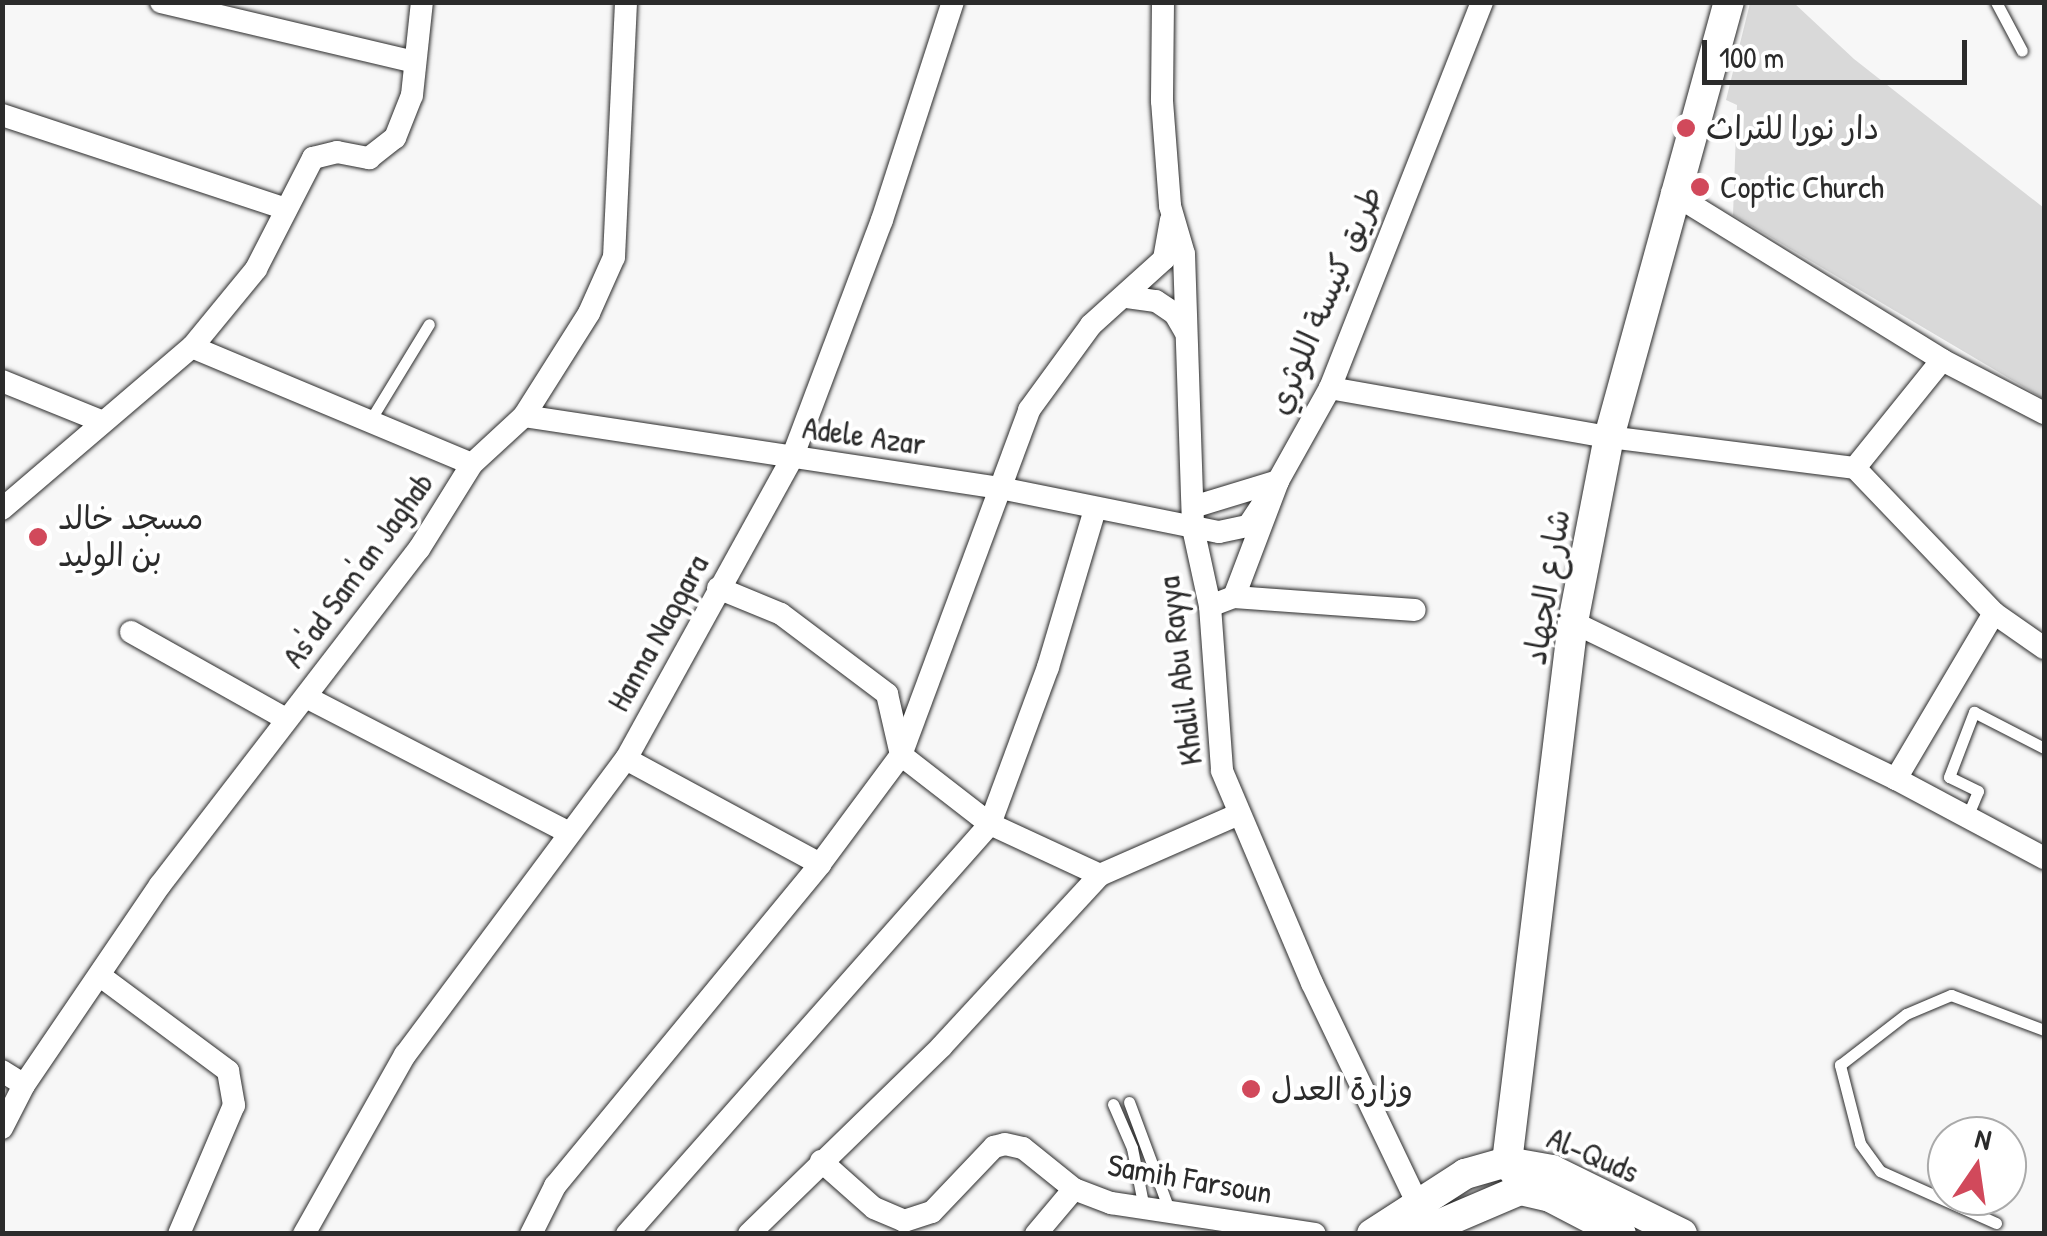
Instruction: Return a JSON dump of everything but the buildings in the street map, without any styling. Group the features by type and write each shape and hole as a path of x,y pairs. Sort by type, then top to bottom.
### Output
{"street":[{"path":"161,2 196,6 414,62"},
{"path":"2,508 192,347 256,269 313,158 337,152 369,158 395,138 412,94 422,2"},
{"name":"As'ad Sam'an Jaghab","path":"2,1128 24,1085 103,978 160,885 419,549 472,464 524,416 589,313 614,257 626,2"},
{"name":"Hanna Naqqara","path":"304,1234 405,1055 626,759 792,458 882,220 953,2"},
{"name":"Khalil Abu Rayya","path":"1163,2 1162,102 1173,215 1184,254 1193,518 1210,606 1222,770 1428,1228"},
{"name":"طريق كنيسة اللوثري","path":"1234,597 1278,480 1330,388 1482,2"},
{"name":"شارع الجهاد","path":"1507,1162 1574,622 1608,436 1672,193 1729,2"},
{"path":"2,116 286,209"},
{"path":"1672,193 1942,360 2044,413"},
{"path":"531,1234 554,1186 820,864 901,755 995,487 1029,410 1091,325 1127,297 1164,259 1173,215"},
{"path":"1127,297 1156,301 1175,314 1186,333"},
{"path":"192,347 472,464"},
{"path":"1855,468 1942,360"},
{"path":"2,381 101,422"},
{"path":"1330,388 1608,436 1855,468 1994,613 2044,648"},
{"name":"Adele Azar","path":"524,416 995,487 1094,509 1248,526 1278,480"},
{"path":"1193,518 1278,480"},
{"path":"627,1234 990,824 1048,667 1094,509"},
{"path":"718,588 780,614 887,694 901,755 990,824 1100,875"},
{"path":"1210,606 1234,597 1415,610"},
{"path":"1896,779 1994,613"},
{"path":"1574,622 1896,779 2044,858"},
{"path":"131,632 286,720"},
{"path":"306,696 569,833"},
{"path":"626,759 820,864"},
{"path":"749,1234 942,1046 1100,875 1240,814"},
{"path":"103,978 228,1071 234,1105 179,1234"},
{"path":"2,1070 24,1085"},
{"name":"Samih Farsoun","path":"821,1161 874,1208 904,1220 932,1212 994,1147 1005,1144 1023,1148 1074,1189 1144,1208 1314,1234"},
{"path":"1507,1162 1528,1190"},
{"name":"Al-Quds","path":"1372,1234 1416,1202 1465,1174 1507,1162 1552,1170 1682,1234"},
{"path":"1036,1234 1074,1189"},
{"name":"Al-Quds","path":"1428,1228 1528,1190 1579,1223 1622,1234"}],"lane":[{"path":"1996,2 2022,51"},
{"path":"371,420 430,324"},
{"path":"1967,817 1978,791 1949,777 1974,712 2044,748"},
{"path":"1996,1223 1880,1171 1860,1142 1840,1064 1906,1014 1951,995 2044,1030"},
{"path":"1128,1102 1170,1212"},
{"path":"1113,1104 1132,1148 1144,1208"}],"shaded area":[{"path":"1750,3 1794,3 1854,59 2044,208 2044,399 1733,215 1737,105 1726,100"}],"place":[{"name":"دار نورا للتراث","path":"1686,128"},
{"name":"Coptic Church","path":"1700,187"},
{"name":"مسجد خالد بن الوليد","path":"38,537"},
{"name":"وزارة العدل","path":"1251,1089"}]}
